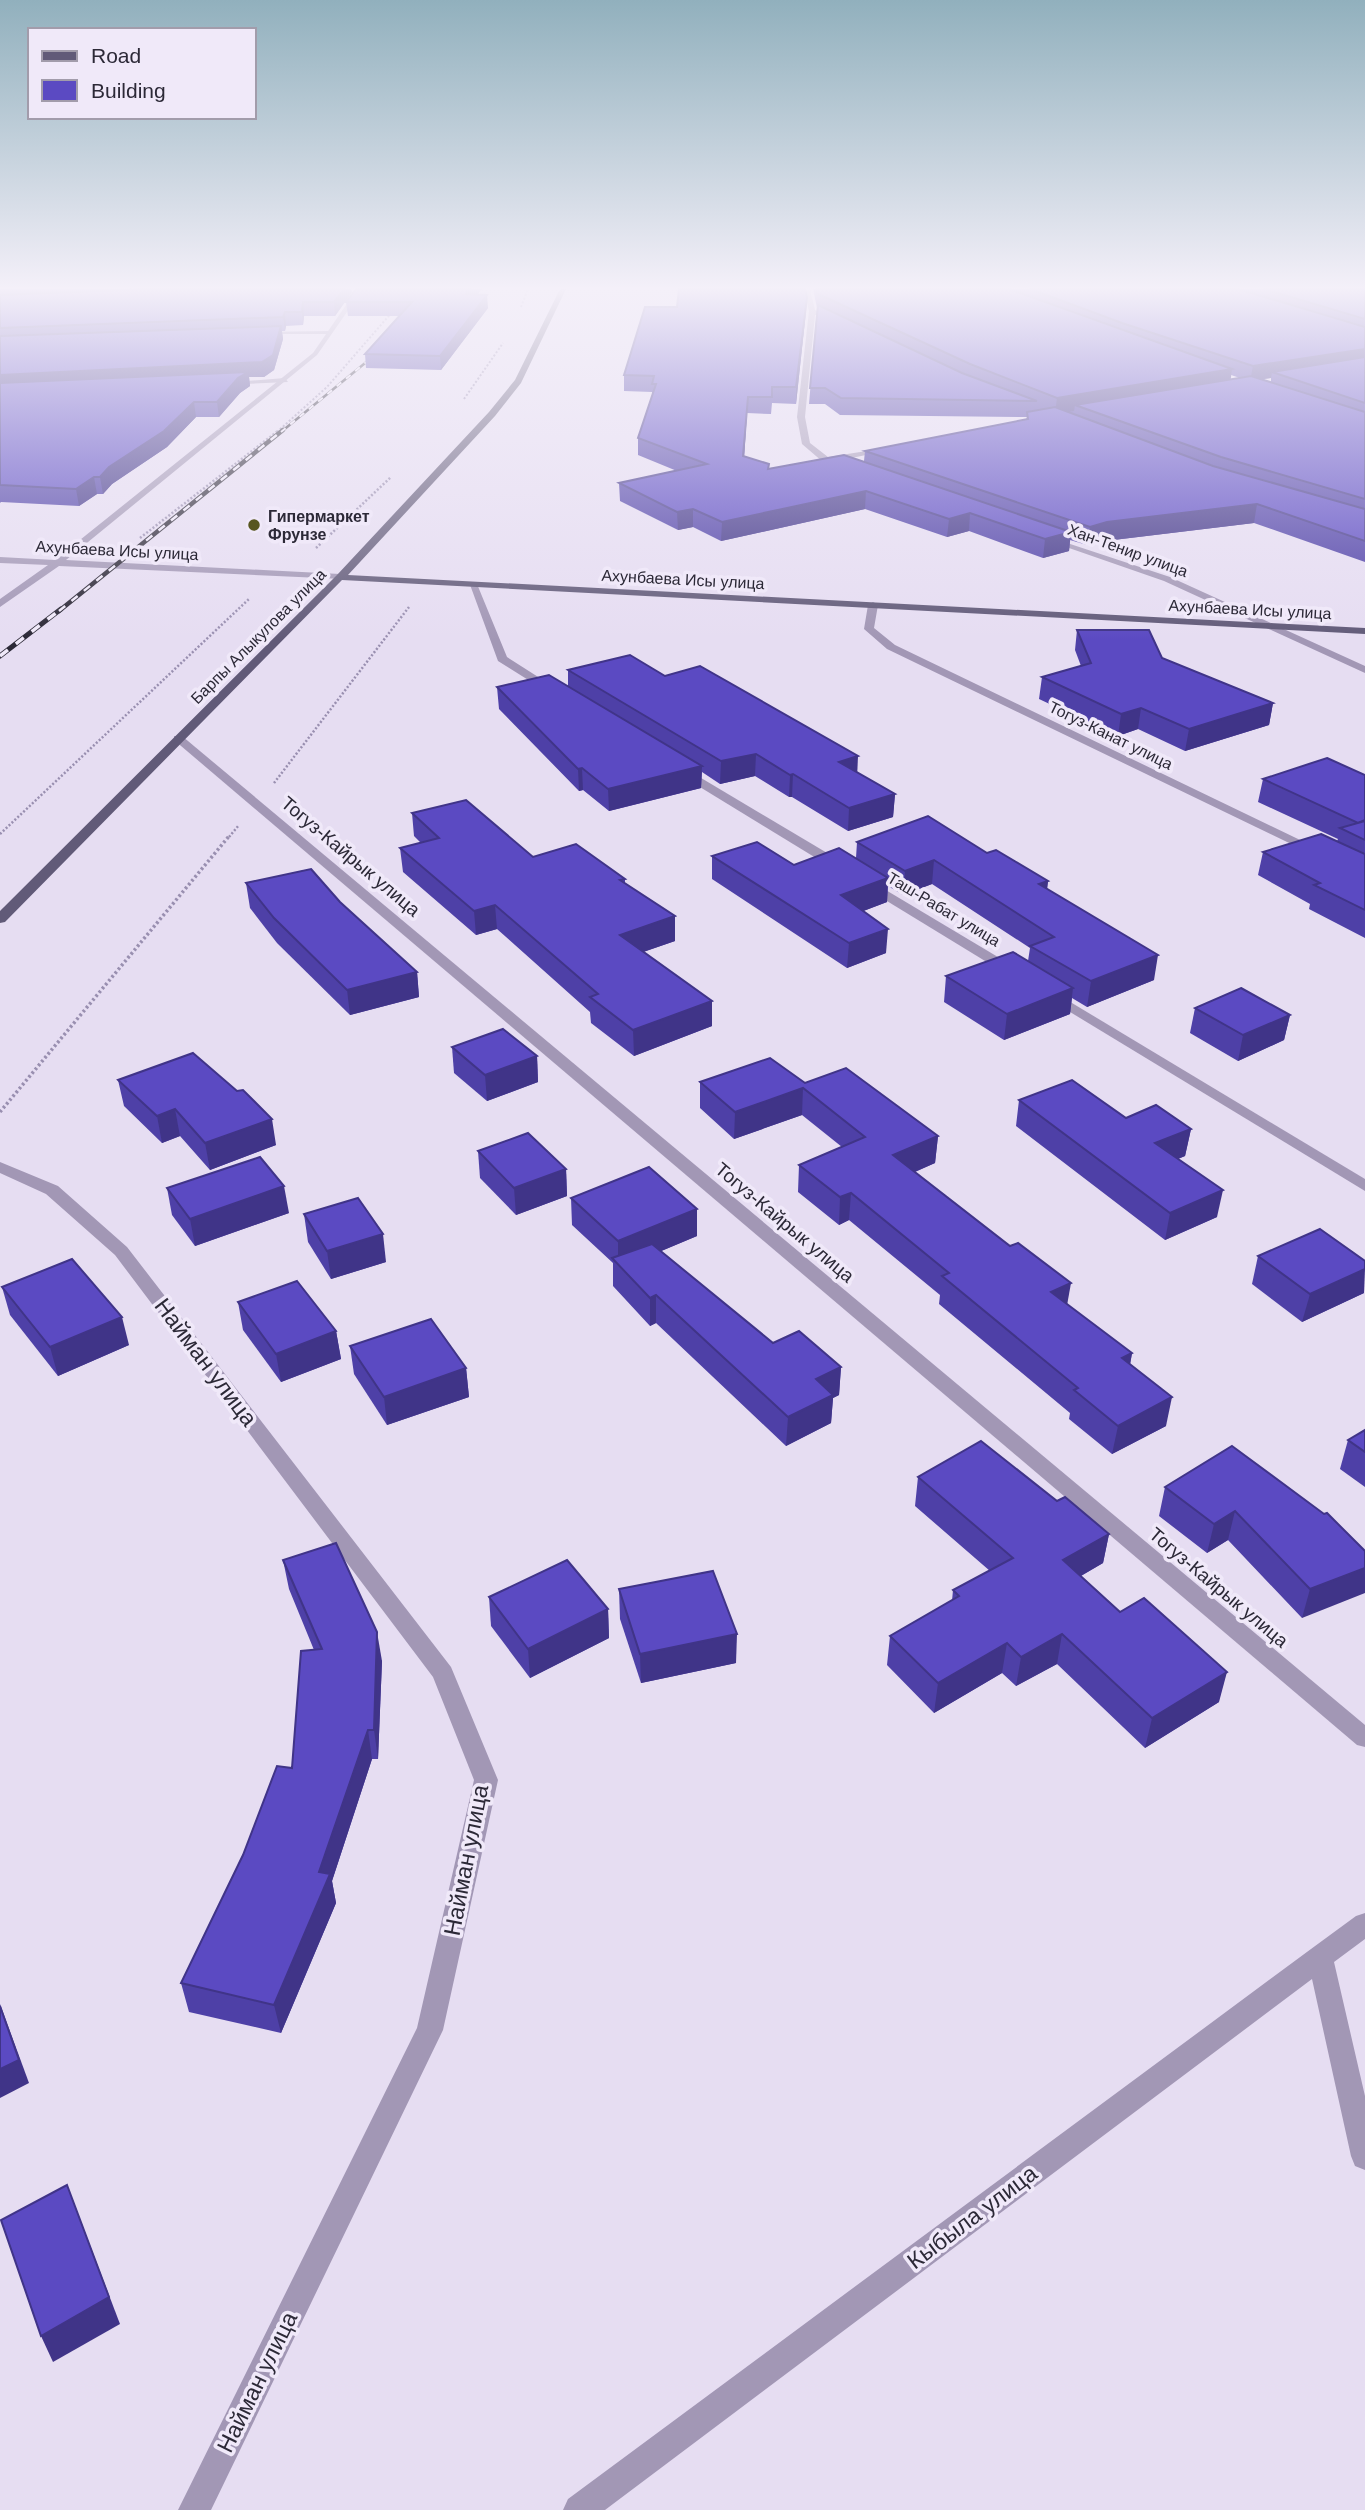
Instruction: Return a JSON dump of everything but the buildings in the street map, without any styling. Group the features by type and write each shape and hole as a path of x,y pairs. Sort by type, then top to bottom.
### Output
{"main road":[{"name":"Барпы Алыкулова улица","path":"0,919 340,577 457,453 497,406"},
{"name":"Ахунбаева Исы улица","path":"340,577 1365,631"}],"street":[{"path":"0,604 57,563 252,406"},
{"path":"802,406 801,417 806,444 826,460 853,470"},
{"path":"826,460 893,448"},
{"name":"Хан-Тенир улица","path":"1036,534 1167,579 1365,670"},
{"name":"Ахунбаева Исы улица","path":"0,561 340,577"},
{"path":"472,584 502,659 571,702"},
{"name":"Тогуз-Канат улица","path":"873,605 869,629 891,647 1328,856"},
{"name":"Тогуз-Кайрык улица","path":"178,738 1365,1738"},
{"name":"Таш-Рабат улица","path":"664,760 1020,976"},
{"path":"1044,991 1365,1185"},
{"name":"Найман улица","path":"0,1167 52,1190 121,1251 443,1673 486,1780 430,2030 194,2510"},
{"name":"Кыбыла улица","path":"579,2510 1365,1924"},
{"path":"1320,1957 1365,2156"}],"path":[{"path":"133,544 306,406"},
{"path":"311,552 391,477"},
{"path":"0,834 258,591"},
{"path":"0,1112 257,804 411,605"}],"railway":[{"path":"281,432 313,406"},
{"path":"59,611 283,430"},
{"path":"0,656 61,609"}],"place":[{"name":"Гипермаркет Фрунзе","path":"254,525"}]}
